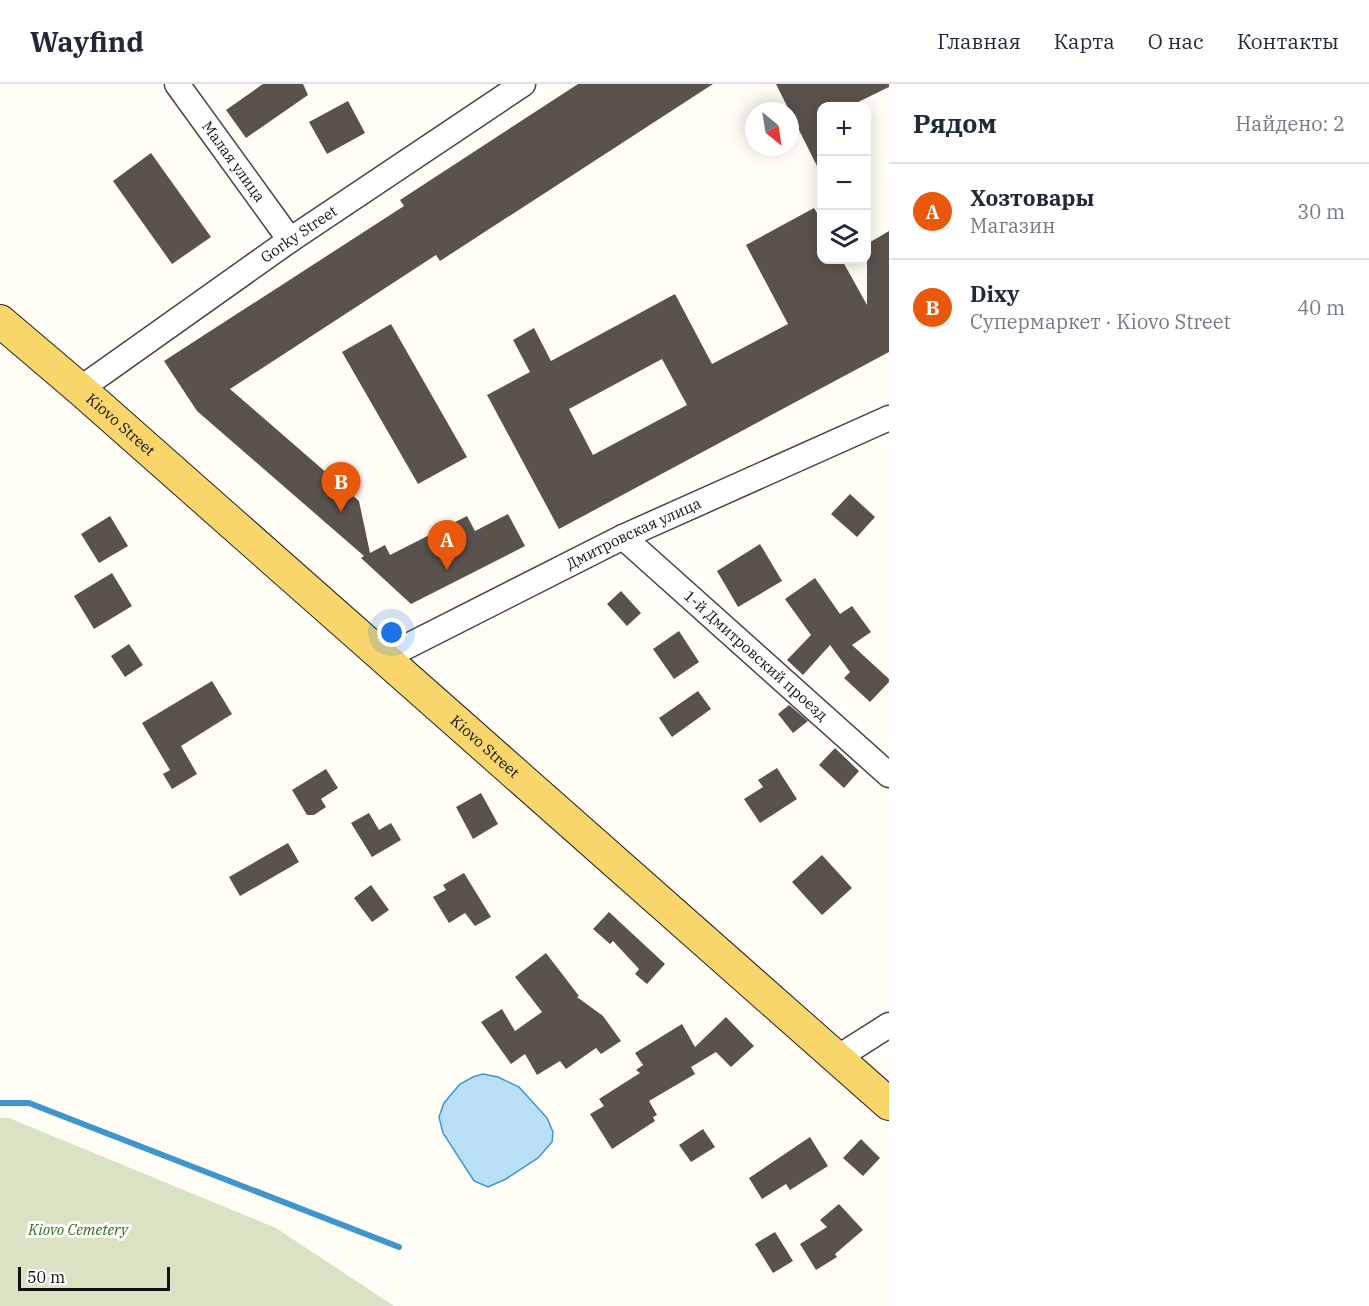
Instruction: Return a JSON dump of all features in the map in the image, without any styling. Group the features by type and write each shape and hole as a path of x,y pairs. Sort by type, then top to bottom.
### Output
{"main road":[{"name":"Kiovo Street","path":"0,321 80,389 889,1104"}],"street":[{"name":"Малая улица","path":"177,84 290,240"},
{"name":"Gorky Street","path":"80,389 508,88"},
{"name":"Дмитровская улица","path":"384,658 623,537 886,424"},
{"name":"1-й Дмитровский проезд","path":"623,537 889,775"},
{"path":"837,1058 889,1024"}],"green space":[{"name":"Kiovo Cemetery","path":"0,1118 9,1118 276,1228 394,1306 0,1306"}],"water":[{"path":"483,1074 498,1077 519,1087 547,1118 553,1132 552,1142 538,1158 506,1179 488,1187 474,1181 443,1133 439,1117 444,1103 460,1084"}],"building":[{"path":"263,84 303,84 308,95 246,138 226,110"},
{"path":"578,84 713,84 440,261 436,255 230,389 359,501 370,553 385,545 390,555 467,516 475,531 508,514 525,546 411,604 361,558 364,556 197,411 164,361 404,206 400,200"},
{"path":"776,84 889,84 889,87 858,102 817,102 817,166 799,130 799,102 785,102"},
{"path":"348,101 365,133 327,154 309,122"},
{"path":"151,153 211,237 172,264 113,181"},
{"path":"814,208 817,213 817,264 844,264 867,305 867,264 871,264 871,242 889,231 889,352 559,529 487,395 530,372 513,340 534,328 551,361 675,294 712,364 788,324 746,245","holes":["662,359 687,405 593,455 569,409"]},
{"path":"391,324 467,457 418,484 342,352"},
{"path":"850,494 875,517 857,537 831,514"},
{"path":"110,516 128,546 99,563 81,534"},
{"path":"760,544 782,581 738,607 717,571"},
{"path":"112,573 132,606 94,629 74,596"},
{"path":"815,578 840,614 852,606 871,632 852,645 889,679 889,682 870,702 844,678 850,672 830,645 803,675 787,660 811,635 785,599"},
{"path":"621,591 641,613 627,626 607,604"},
{"path":"679,631 699,662 674,679 653,649"},
{"path":"129,644 143,665 125,677 111,656"},
{"path":"212,681 232,714 181,746 197,774 172,789 163,774 170,770 142,723"},
{"path":"698,691 711,709 672,737 659,718"},
{"path":"789,705 808,721 793,733 778,714"},
{"path":"835,748 859,771 844,788 819,765"},
{"path":"777,768 797,799 760,823 744,799 763,787 758,780"},
{"path":"326,769 338,788 321,799 326,807 314,815 307,815 292,790"},
{"path":"481,793 498,824 473,839 456,807"},
{"path":"369,813 379,830 391,823 401,840 372,857 351,823"},
{"path":"288,843 299,862 240,896 229,877"},
{"path":"822,855 852,888 822,915 792,882"},
{"path":"464,873 491,917 475,926 465,913 449,923 433,897 446,890 443,885"},
{"path":"371,885 389,910 372,922 354,898"},
{"path":"609,912 665,964 647,984 635,974 639,969 613,941 610,944 593,929"},
{"path":"546,953 579,996 577,997 603,1016 621,1041 601,1054 596,1048 566,1069 560,1061 537,1075 525,1054 511,1064 481,1022 502,1009 515,1031 542,1012 515,977"},
{"path":"726,1017 754,1046 731,1067 716,1052 691,1067 695,1074 649,1101 657,1115 653,1117 655,1121 612,1149 590,1114 604,1106 599,1099 640,1073 636,1070 643,1065 635,1053 682,1024 695,1047"},
{"path":"703,1129 715,1147 691,1162 679,1145"},
{"path":"810,1137 828,1166 790,1190 786,1184 762,1199 749,1178"},
{"path":"861,1139 880,1158 863,1176 843,1158"},
{"path":"839,1204 863,1230 835,1254 837,1257 816,1270 800,1244 827,1227 820,1220"},
{"path":"775,1232 793,1261 773,1273 755,1244"}],"waterway":[{"path":"0,1103 29,1103 399,1247"}],"place":[{"name":"Dixy","path":"341,512"},
{"name":"Хозтовары","path":"447,570"}]}
